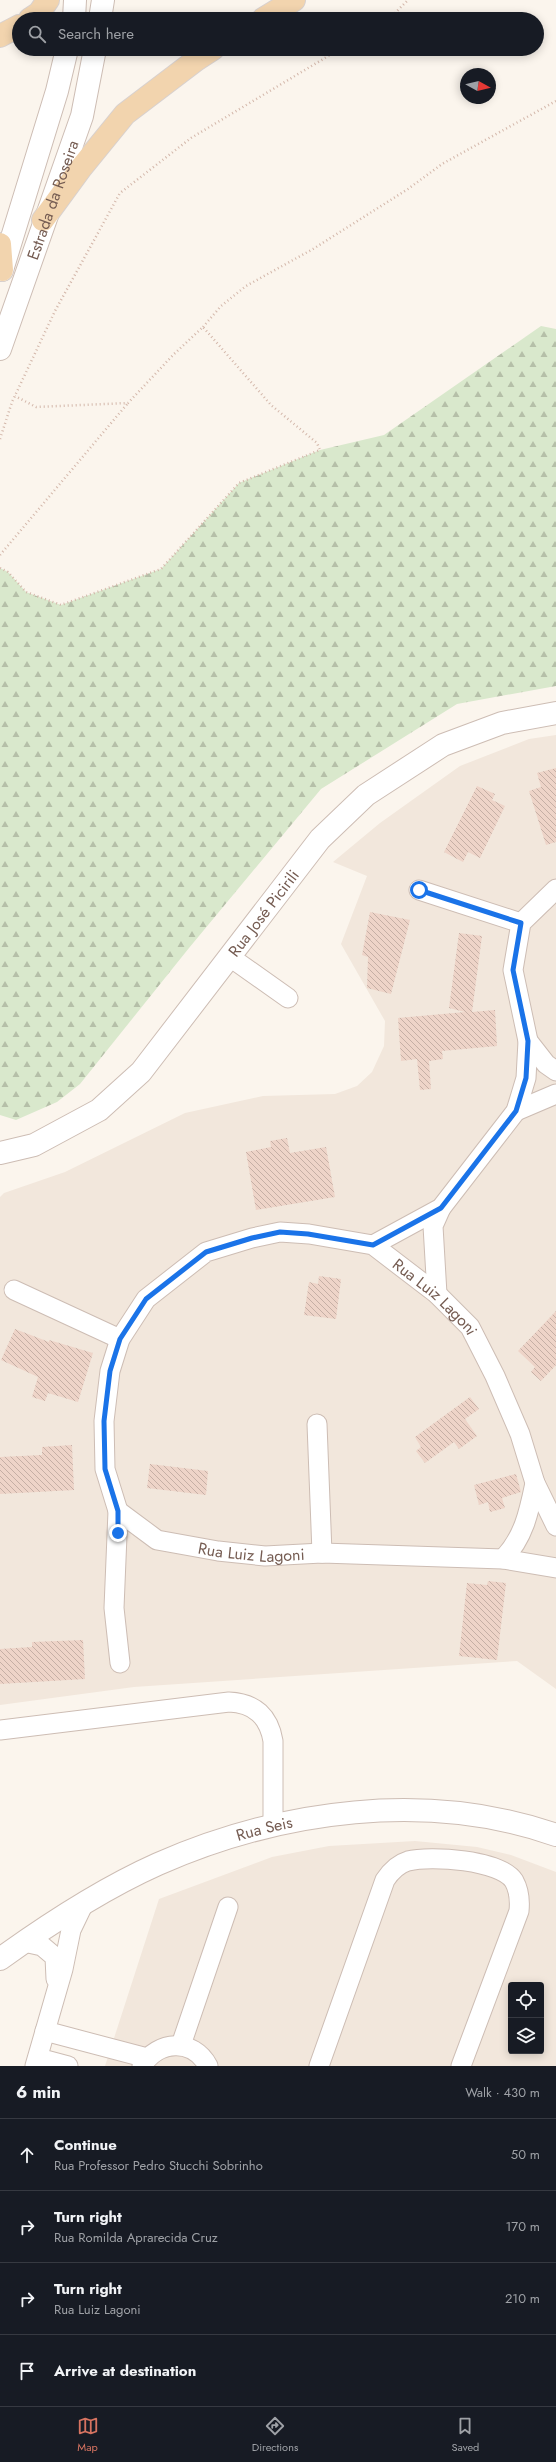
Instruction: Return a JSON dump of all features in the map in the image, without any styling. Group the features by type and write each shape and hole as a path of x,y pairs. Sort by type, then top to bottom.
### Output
{"main road":[{"path":"40,12 48,0"},
{"path":"274,12 294,0"},
{"path":"0,36 12,30"},
{"path":"43,220 81,168 125,114 202,56"},
{"path":"0,244 1,273"}],"street":[{"path":"74,12 75,0"},
{"path":"101,12 103,0"},
{"name":"Estrada da Roseira","path":"1,273 57,91 65,56"},
{"name":"Estrada da Roseira","path":"0,349 43,220 65,168 82,116 94,56"},
{"name":"Rua José Picirili","path":"0,1153 34,1145 100,1110 141,1072 320,839 366,795 443,745 502,723 556,713"},
{"path":"437,1294 433,1226 441,1208 516,1111 526,1078 528,1041 513,970 521,923 556,889"},
{"path":"419,890 521,923"},
{"path":"230,957 288,998"},
{"path":"528,1041 546,1064 556,1071"},
{"path":"516,1111 556,1094"},
{"path":"373,1245 441,1208"},
{"name":"Rua Luiz Lagoni","path":"120,1663 114,1608 118,1511 105,1469 104,1421 110,1371 120,1339 146,1299 206,1252 252,1238 280,1232 308,1234 373,1245 437,1294 470,1327 495,1376 520,1434 535,1483 556,1526"},
{"path":"14,1290 120,1339"},
{"path":"317,1424 322,1553"},
{"name":"Rua Luiz Lagoni","path":"118,1511 157,1540 218,1552 265,1556 322,1553 503,1559 516,1546 528,1516 535,1483"},
{"path":"503,1559 556,1568"},
{"path":"0,1730 229,1702 249,1705 264,1717 271,1728 273,1741 273,1825"},
{"name":"Rua Seis","path":"0,1959 84,1903 157,1864 221,1839 273,1825 359,1812 433,1811 508,1820 556,1835"},
{"path":"319,2066 385,1880 400,1864 422,1860 483,1864 503,1871 513,1880 520,1900 516,1921 461,2066"},
{"path":"68,2066 36,2062 56,1986 63,1969 71,1930 84,1903"},
{"path":"181,2045 228,1906"},
{"path":"24,1942 42,1946 55,1957 56,1986"},
{"path":"45,2031 145,2062 162,2047 181,2045 198,2053 208,2066"}],"path":[{"path":"396,12 408,0"},
{"path":"0,439 15,396 55,311 120,193 191,138 328,56"},
{"path":"0,555 128,402 174,354 203,327 221,306 246,286 313,249 408,190 442,164 556,101"},
{"path":"0,568 8,572 26,592 61,605 161,569 239,483 320,450 317,443 271,405 203,327"},
{"path":"15,396 36,407 128,402"}],"shaded area":[{"path":"556,735 556,1689 517,1661 134,1687 0,1705 0,1197 4,1193 65,1172 185,1113 263,1096 335,1094 357,1086 372,1072 384,1046 385,1021 341,944 367,876 333,862 380,823 460,766 529,739"},
{"path":"415,1841 477,1847 511,1855 556,1872 556,2066 105,2066 159,1899 272,1857 329,1846"}],"green space":[{"path":"541,326 556,329 556,686 457,704 321,789 189,948 80,1084 57,1102 16,1120 0,1115 0,568 8,572 26,592 61,605 161,569 239,483 320,450 384,435"}],"building":[{"path":"556,768 556,842 546,845 529,791 541,787 537,773"},
{"path":"477,786 495,794 492,800 505,806 480,858 468,852 463,862 444,852"},
{"path":"370,912 410,920 391,994 367,988 368,957 362,955"},
{"path":"459,933 482,936 472,1012 495,1010 497,1046 442,1051 443,1059 429,1061 431,1089 420,1090 417,1059 401,1061 398,1018 465,1012 449,1008"},
{"path":"287,1138 290,1153 326,1147 335,1197 256,1210 246,1152 271,1147 270,1141"},
{"path":"319,1276 341,1279 336,1319 304,1315 309,1282 318,1284"},
{"path":"556,1311 556,1365 541,1381 531,1372 535,1367 518,1351"},
{"path":"15,1329 49,1342 49,1340 93,1353 78,1402 48,1393 45,1401 32,1397 38,1377 1,1360"},
{"path":"470,1397 479,1409 465,1419 477,1436 459,1449 454,1442 425,1463 416,1451 421,1447 415,1437"},
{"path":"72,1445 74,1490 0,1494 0,1457 42,1455 42,1447"},
{"path":"150,1464 208,1471 206,1495 147,1488"},
{"path":"516,1474 521,1492 502,1498 505,1508 490,1512 488,1502 479,1505 474,1485"},
{"path":"488,1581 506,1583 497,1660 459,1656 467,1583 487,1585"},
{"path":"83,1640 85,1679 0,1684 0,1649 32,1647 32,1642"}],"route":[{"path":"118,1533 118,1511 105,1469 104,1421 110,1371 120,1339 146,1299 206,1252 252,1238 280,1232 308,1234 373,1245 441,1208 516,1111 526,1078 528,1041 513,970 521,923 419,890"}]}
